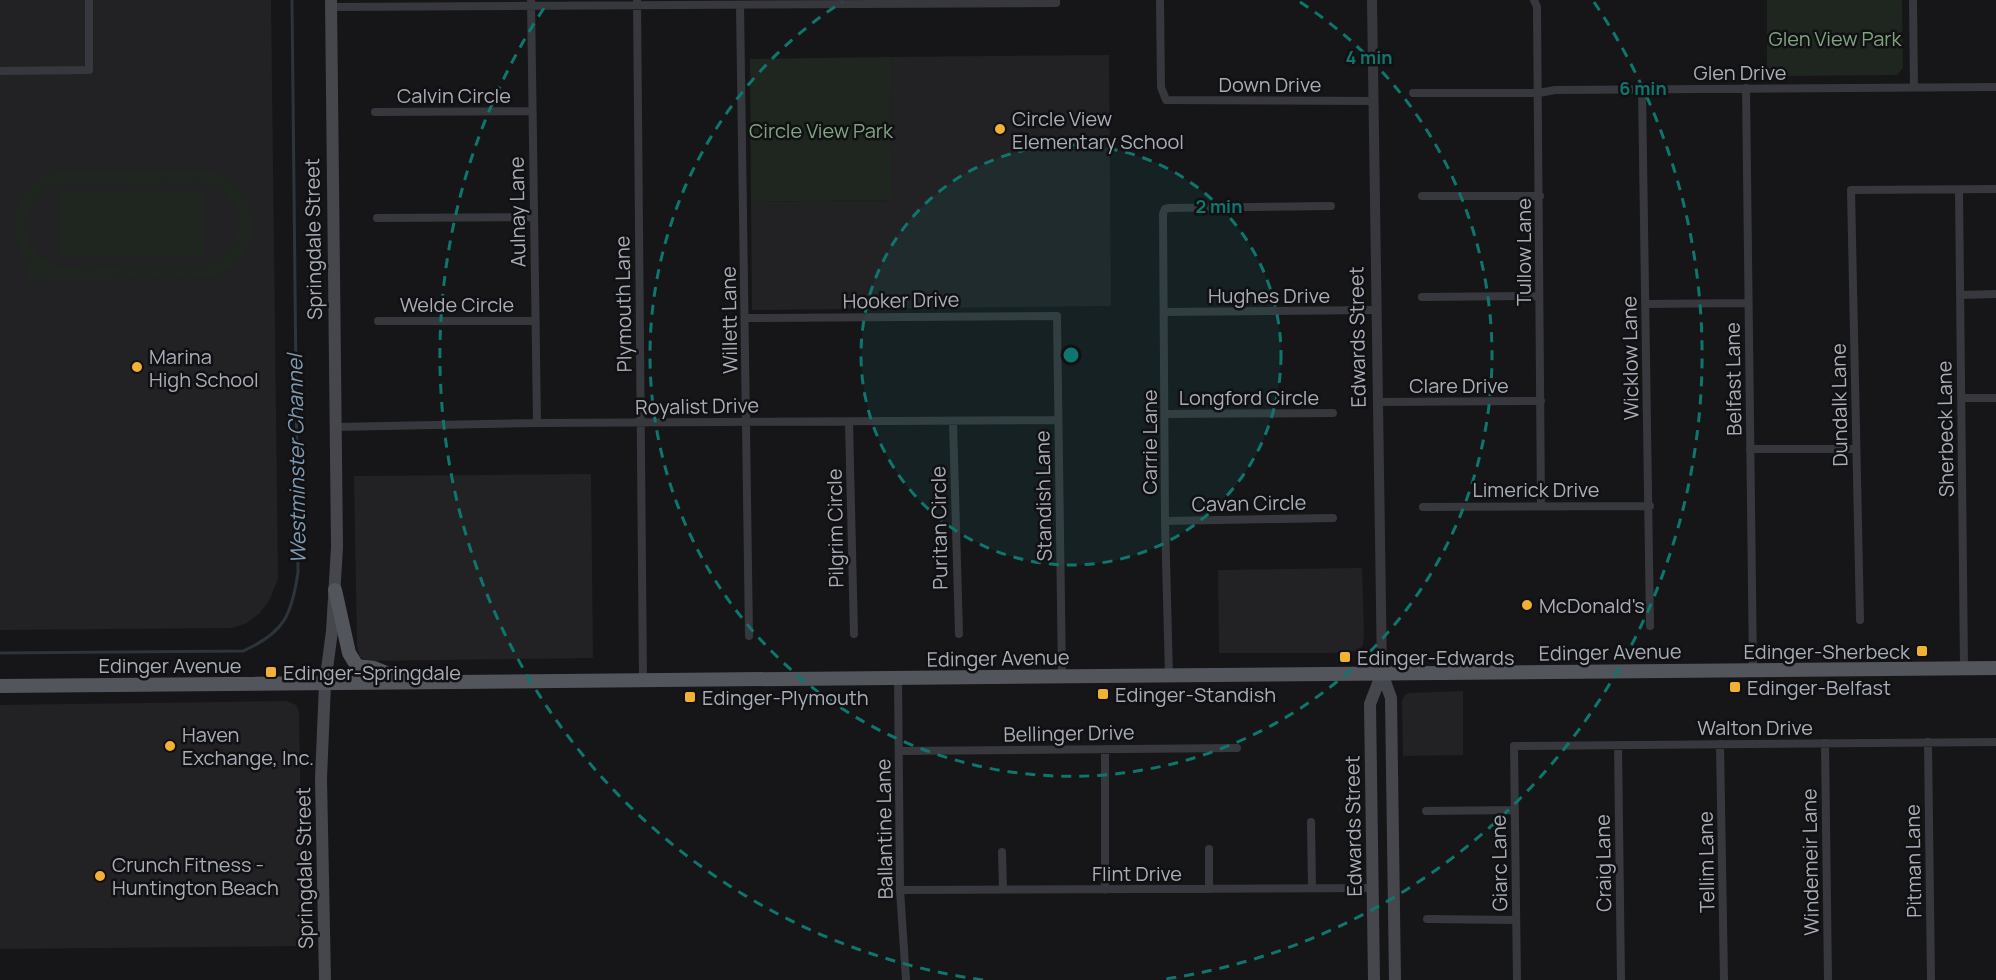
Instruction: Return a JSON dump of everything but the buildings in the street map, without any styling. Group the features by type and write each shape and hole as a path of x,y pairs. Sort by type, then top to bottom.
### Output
{"main road":[{"name":"Springdale Street","path":"325,980 321,778 325,684 332,631 337,547 331,4"},
{"path":"335,590 352,660 357,666 374,668 411,683"},
{"name":"Edinger Avenue","path":"0,686 1996,668"},
{"name":"Edwards Street","path":"1374,980 1370,705 1382,673"},
{"name":"Edwards Street","path":"1382,673 1391,698 1395,980"}],"street":[{"path":"0,71 89,70 88,0"},
{"name":"Down Drive","path":"1160,0 1161,87 1166,100 1373,101"},
{"name":"Edwards Street","path":"1372,0 1382,673"},
{"name":"Tullow Lane","path":"1534,0 1538,8 1541,506"},
{"path":"1913,0 1914,87"},
{"path":"331,4 740,5 1056,1"},
{"name":"Aulnay Lane","path":"531,3 537,423"},
{"name":"Plymouth Lane","path":"637,3 643,681"},
{"name":"Willett Lane","path":"740,5 749,636"},
{"name":"Glen Drive","path":"1413,93 1996,87"},
{"name":"Belfast Lane","path":"1746,88 1753,670"},
{"name":"Wicklow Lane","path":"1642,89 1650,626"},
{"name":"Calvin Circle","path":"375,112 532,111"},
{"path":"1959,189 1996,189"},
{"name":"Dundalk Lane","path":"1860,620 1851,190 1959,189"},
{"name":"Sherbeck Lane","path":"1959,189 1964,668"},
{"path":"1422,196 1540,195"},
{"name":"Carrie Lane","path":"1169,676 1163,214 1165,209 1332,206"},
{"path":"377,218 534,216"},
{"path":"1960,295 1996,294"},
{"path":"1422,297 1539,296"},
{"path":"1645,304 1748,303"},
{"name":"Hughes Drive","path":"1164,312 1376,310"},
{"name":"Hooker Drive","path":"746,318 1057,316"},
{"name":"Standish Lane","path":"1057,316 1062,677"},
{"name":"Welde Circle","path":"378,321 536,321"},
{"path":"1960,398 1996,398"},
{"name":"Clare Drive","path":"1377,402 1541,401"},
{"name":"Longford Circle","path":"1166,414 1333,413"},
{"name":"Royalist Drive","path":"335,427 537,423 1058,420"},
{"name":"Pilgrim Circle","path":"849,422 854,634"},
{"name":"Puritan Circle","path":"953,422 958,634"},
{"path":"1750,449 1856,449"},
{"name":"Limerick Drive","path":"1423,507 1650,506"},
{"name":"Cavan Circle","path":"1166,521 1333,518"},
{"name":"Ballantine Lane","path":"898,678 900,890 906,980"},
{"name":"Pitman Lane","path":"1928,742 1931,980"},
{"name":"Walton Drive","path":"1514,746 1996,742"},
{"name":"Windemeir Lane","path":"1825,743 1828,980"},
{"name":"Tellim Lane","path":"1720,744 1724,980"},
{"name":"Craig Lane","path":"1618,745 1621,980"},
{"name":"Giarc Lane","path":"1514,746 1517,980"},
{"name":"Bellinger Drive","path":"900,751 1237,748"},
{"path":"1105,749 1105,890"},
{"path":"1426,811 1515,810"},
{"path":"1311,822 1312,888"},
{"path":"1209,849 1209,889"},
{"path":"1002,852 1003,890"},
{"name":"Flint Drive","path":"900,890 1373,888"},
{"path":"1427,919 1516,920"}],"shaded area":[{"name":"Marina High School","path":"0,0 271,0 278,579 269,601 260,613 247,623 232,628 0,630"},
{"name":"Circle View Elementary School","path":"1109,55 1111,306 752,310 751,202 892,200 891,57"},
{"path":"591,474 593,658 370,661 360,657 357,646 354,476"},
{"path":"1362,568 1364,632 1363,645 1357,651 1219,653 1218,570"},
{"path":"1463,691 1463,755 1403,756 1402,701 1405,695"},
{"path":"287,701 296,705 299,712 303,946 0,949 0,705"}],"green space":[{"name":"Glen View Park","path":"1767,0 1902,0 1903,68 1897,75 1767,76"},
{"name":"Circle View Park","path":"891,57 892,200 751,202 750,59"},
{"path":"205,170 225,178 240,191 249,206 252,222 250,239 242,255 229,268 209,278 27,280 27,267 31,267 21,254 16,240 14,225 16,211 30,186 42,177 57,171","holes":["204,183 219,189 230,199 237,210 239,222 237,235 231,247 221,257 206,265 59,266 34,250 28,238 26,225 28,212 34,200 59,184"]},
{"path":"203,191 204,256 59,257 59,192"}],"waterway":[{"name":"Westminster Channel","path":"0,653 243,651 268,637 284,621 289,611 298,572 292,0"}],"place":[{"name":"Circle View Elementary School","path":"1000,129"},
{"name":"Marina High School","path":"137,367"},
{"name":"McDonald's","path":"1527,605"},
{"name":"Edinger-Sherbeck","path":"1922,651"},
{"name":"Edinger-Edwards","path":"1345,657"},
{"name":"Edinger-Springdale","path":"271,672"},
{"name":"Edinger-Belfast","path":"1735,687"},
{"name":"Edinger-Standish","path":"1103,694"},
{"name":"Edinger-Plymouth","path":"690,697"},
{"name":"Haven Exchange, Inc.","path":"170,746"},
{"name":"Crunch Fitness - Huntington Beach","path":"100,876"}]}
